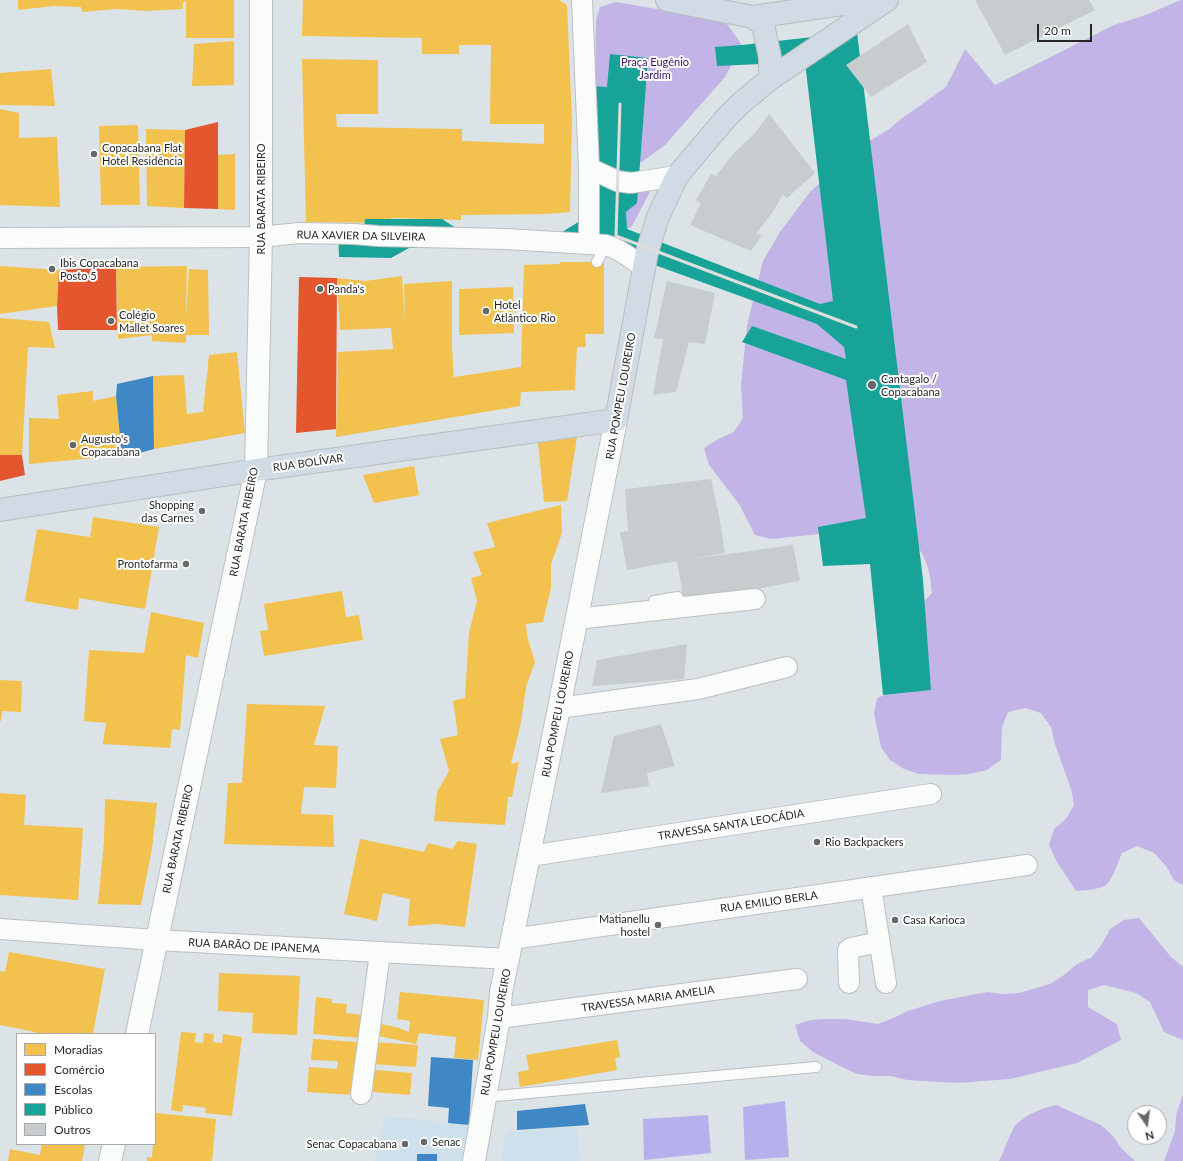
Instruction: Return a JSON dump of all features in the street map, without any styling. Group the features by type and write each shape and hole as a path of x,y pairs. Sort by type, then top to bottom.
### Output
{"main road":[{"name":"RUA BARATA RIBEIRO","path":"137,1033 256,470 261,237 261,0"},
{"path":"667,0 753,16 870,0"},
{"path":"644,268 658,217 677,176 726,118 770,79 887,0"},
{"path":"753,16 763,25 770,57 770,79"},
{"name":"RUA POMPEU LOUREIRO","path":"474,1161 499,1018 501,992 578,615 644,268"},
{"name":"RUA BOLÍVAR","path":"0,510 256,470 616,420"},
{"path":"110,1161 114,1145"}],"street":[{"path":"582,0 588,168 597,251"},
{"path":"588,168 617,181 631,183 677,176"},
{"name":"RUA XAVIER DA SILVEIRA","path":"0,238 261,237 299,234 354,234 378,236 506,239 597,251 613,247 644,268"},
{"path":"578,615 755,599"},
{"path":"559,708 698,689 787,667"},
{"name":"TRAVESSA SANTA LEOCÁDIA","path":"530,856 931,794"},
{"name":"RUA EMILIO BERLA","path":"510,949 871,887 1027,865"},
{"path":"871,887 886,983"},
{"name":"RUA BARÃO DE IPANEMA","path":"0,929 380,953 510,949"},
{"path":"849,983 848,950 879,942"},
{"path":"361,1094 380,953"},
{"name":"TRAVESSA MARIA AMELIA","path":"499,1018 797,979"}],"lane":[{"path":"578,615 678,597"},
{"path":"485,1097 816,1067"}],"shaded area":[{"path":"785,1101 789,1157 745,1160 743,1107"},
{"path":"708,1115 711,1153 644,1160 643,1119"},
{"name":"Senac","path":"385,1116 471,1127 464,1161 375,1161"},
{"path":"577,1127 580,1161 501,1161 506,1132"}],"green space":[{"path":"1183,0 1183,885 1174,880 1166,866 1154,853 1137,846 1122,853 1107,884 1096,889 1076,891 1057,862 1049,845 1054,829 1066,819 1074,805 1071,789 1055,744 1051,727 1041,713 1025,708 1008,712 1002,727 1001,760 987,770 969,774 919,774 904,769 890,760 881,747 874,714 877,698 892,692 921,605 932,593 931,580 925,559 918,547 819,534 771,539 755,535 739,504 709,465 704,448 718,439 734,432 743,418 741,385 747,325 763,261 780,232 810,192 859,147 888,130 946,87 965,49 995,85 1114,25 1143,16"},
{"name":"Praça Eugênio Jardim","path":"616,2 716,19 728,25 742,45 725,77 665,145 636,165 594,150 596,20 600,7"},
{"path":"598,186 653,186 632,226 622,233"},
{"path":"1139,918 1171,957 1183,967 1183,1040 1164,1032 1150,1002 1136,993 1104,985 1088,990 1088,1007 1117,1024 1121,1040 1077,1063 1010,1079 958,1083 907,1080 891,1076 857,1074 813,1052 800,1041 795,1025 811,1020 845,1019 878,1024 908,1011 940,1001 987,992 1003,994 1019,993 1050,984 1077,964 1092,957 1102,944 1110,929 1124,920"},
{"path":"1183,1094 1183,1161 1164,1161 1175,1131 1176,1115"},
{"path":"1056,1105 1101,1125 1113,1136 1122,1149 1135,1161 999,1161 1013,1129 1021,1120 1032,1113"}],"building: Moradias":[{"path":"18,0 234,0 234,38 186,38 186,1 183,2 183,9 146,11 117,9 82,12 81,7 54,6 18,10"},
{"path":"303,0 559,0 567,5 572,119 570,212 546,214 461,215 461,220 391,218 391,223 306,222 302,59 378,60 378,114 336,114 337,127 462,129 462,141 544,144 544,124 490,124 491,45 459,45 459,54 422,54 422,38 302,36"},
{"path":"234,41 234,85 192,86 194,44"},
{"path":"51,69 55,106 0,105 0,73"},
{"path":"0,109 19,113 19,138 57,137 60,207 0,205"},
{"path":"138,125 140,205 101,205 99,126"},
{"path":"146,129 185,130 184,208 147,206"},
{"path":"235,154 235,210 218,209 218,155"},
{"path":"560,262 604,262 604,334 585,334 586,347 577,347 575,390 521,392 520,406 336,437 338,352 393,349 391,328 340,330 337,278 365,281 402,276 405,324 404,284 452,281 452,348 455,397 454,377 521,367 524,265 560,264"},
{"path":"0,266 59,270 57,306 0,314"},
{"path":"187,266 186,320 189,269 208,270 209,335 186,335 186,343 152,341 152,335 118,339 116,267"},
{"name":"Hotel Atlântico Rio","path":"513,287 514,333 459,335 459,289"},
{"path":"0,318 49,322 55,348 28,347 22,455 0,455"},
{"path":"237,352 245,433 154,449 153,376 184,375 187,414 203,412 209,355"},
{"path":"93,391 93,401 116,396 121,451 95,458 29,464 29,418 59,419 57,395"},
{"path":"577,437 567,501 544,502 538,443"},
{"path":"414,466 419,495 374,503 363,475"},
{"path":"561,505 562,533 551,564 551,588 543,622 526,624 527,636 535,662 526,687 521,722 511,764 519,762 512,797 508,797 505,825 434,821 437,792 449,771 440,739 458,735 453,701 465,698 469,633 477,601 471,578 482,575 473,552 495,547 487,523"},
{"path":"93,517 159,527 145,609 79,598 78,610 25,601 37,529 90,537"},
{"path":"342,591 346,617 359,615 363,640 264,656 260,631 268,630 264,604"},
{"path":"151,612 204,623 198,658 186,655 180,730 172,729 170,748 103,744 106,723 84,721 89,650 144,653"},
{"path":"0,680 22,681 21,712 2,711 1,721 0,721"},
{"path":"247,704 325,706 314,745 338,746 336,788 304,787 301,814 333,815 334,847 224,844 228,783 242,783"},
{"path":"0,793 26,795 24,825 83,828 78,900 0,895"},
{"path":"105,799 157,803 152,848 141,905 98,904 104,842"},
{"path":"360,839 424,852 428,843 452,849 458,841 477,844 465,927 437,924 408,926 410,899 383,893 377,921 344,914"},
{"path":"9,952 105,969 93,1033 35,1033 0,1025 0,971 5,972"},
{"path":"219,973 300,976 297,1035 252,1033 253,1013 218,1011"},
{"path":"400,992 484,1000 478,1060 454,1058 456,1037 419,1033 416,1044 379,1036 382,1024 409,1032 410,1021 397,1019"},
{"path":"316,997 332,999 332,1003 347,1004 346,1013 363,1015 360,1038 313,1034"},
{"path":"181,1032 196,1033 195,1042 203,1043 204,1033 214,1034 213,1042 222,1043 223,1034 242,1037 232,1116 205,1113 206,1108 183,1105 182,1112 171,1110"},
{"path":"313,1039 358,1042 354,1095 307,1092 309,1067 337,1069 338,1061 311,1060"},
{"path":"617,1040 620,1057 615,1058 617,1070 520,1087 518,1072 529,1070 526,1055"},
{"path":"374,1042 418,1045 416,1067 372,1064"},
{"path":"375,1070 412,1073 410,1095 373,1092"},
{"path":"156,1113 216,1119 212,1161 147,1161 147,1157 152,1158 153,1145 156,1145"},
{"path":"42,1145 85,1145 82,1161 8,1161 10,1149 40,1155"}],"building: Comércio":[{"path":"218,122 218,209 184,208 185,130"},
{"path":"116,267 117,330 58,330 57,306 59,270"},
{"path":"299,277 337,278 336,429 296,433"},
{"path":"0,455 22,455 25,475 0,481"}],"building: Escolas":[{"path":"153,376 154,449 122,458 116,396 117,384"},
{"path":"431,1057 473,1060 469,1125 448,1123 449,1108 428,1106"},
{"path":"585,1104 589,1125 517,1130 517,1111"},
{"path":"417,1154 437,1154 437,1161 417,1161"}],"building: Público":[{"path":"857,32 923,580 931,690 883,695 870,564 823,566 818,527 866,518 846,380 742,342 752,326 846,359 844,347 817,324 608,248 409,248 391,258 339,257 338,226 364,226 365,219 442,219 456,228 562,232 580,221 580,85 607,87 610,54 648,58 637,203 626,212 627,229 820,304 833,301 805,62 717,66 715,47"}],"building: Outros":[{"path":"975,0 1089,0 1095,10 1005,55"},
{"path":"908,24 927,62 871,97 846,65"},
{"path":"769,114 815,173 787,198 783,195 772,213 756,234 762,235 751,251 690,225 701,203 696,200 711,174 716,176 733,154 755,133"},
{"path":"667,281 715,293 705,344 689,342 676,392 653,395 663,339 654,338"},
{"path":"711,479 725,553 693,559 793,545 800,581 684,602 677,561 627,570 620,532 628,531 625,489"},
{"path":"687,644 684,679 592,686 597,660"},
{"path":"661,724 675,766 647,773 649,786 601,793 614,736"}],"railway":[{"path":"620,104 616,236 856,327"}],"place":[{"name":"Copacabana Flat Hotel Residência","path":"94,154"},
{"name":"Ibis Copacabana Posto 5","path":"52,269"},
{"name":"Panda's","path":"320,289"},
{"name":"Hotel Atlântico Rio","path":"486,311"},
{"name":"Colégio Mallet Soares","path":"111,321"},
{"name":"Cantagalo / Copacabana","path":"872,385"},
{"name":"Augusto's Copacabana","path":"73,445"},
{"name":"Shopping das Carnes","path":"202,511"},
{"name":"Prontofarma","path":"186,564"},
{"name":"Rio Backpackers","path":"817,842"},
{"name":"Casa Karioca","path":"895,920"},
{"name":"Matianellu hostel","path":"658,925"},
{"name":"Senac","path":"424,1142"},
{"name":"Senac Copacabana","path":"405,1144"}]}
